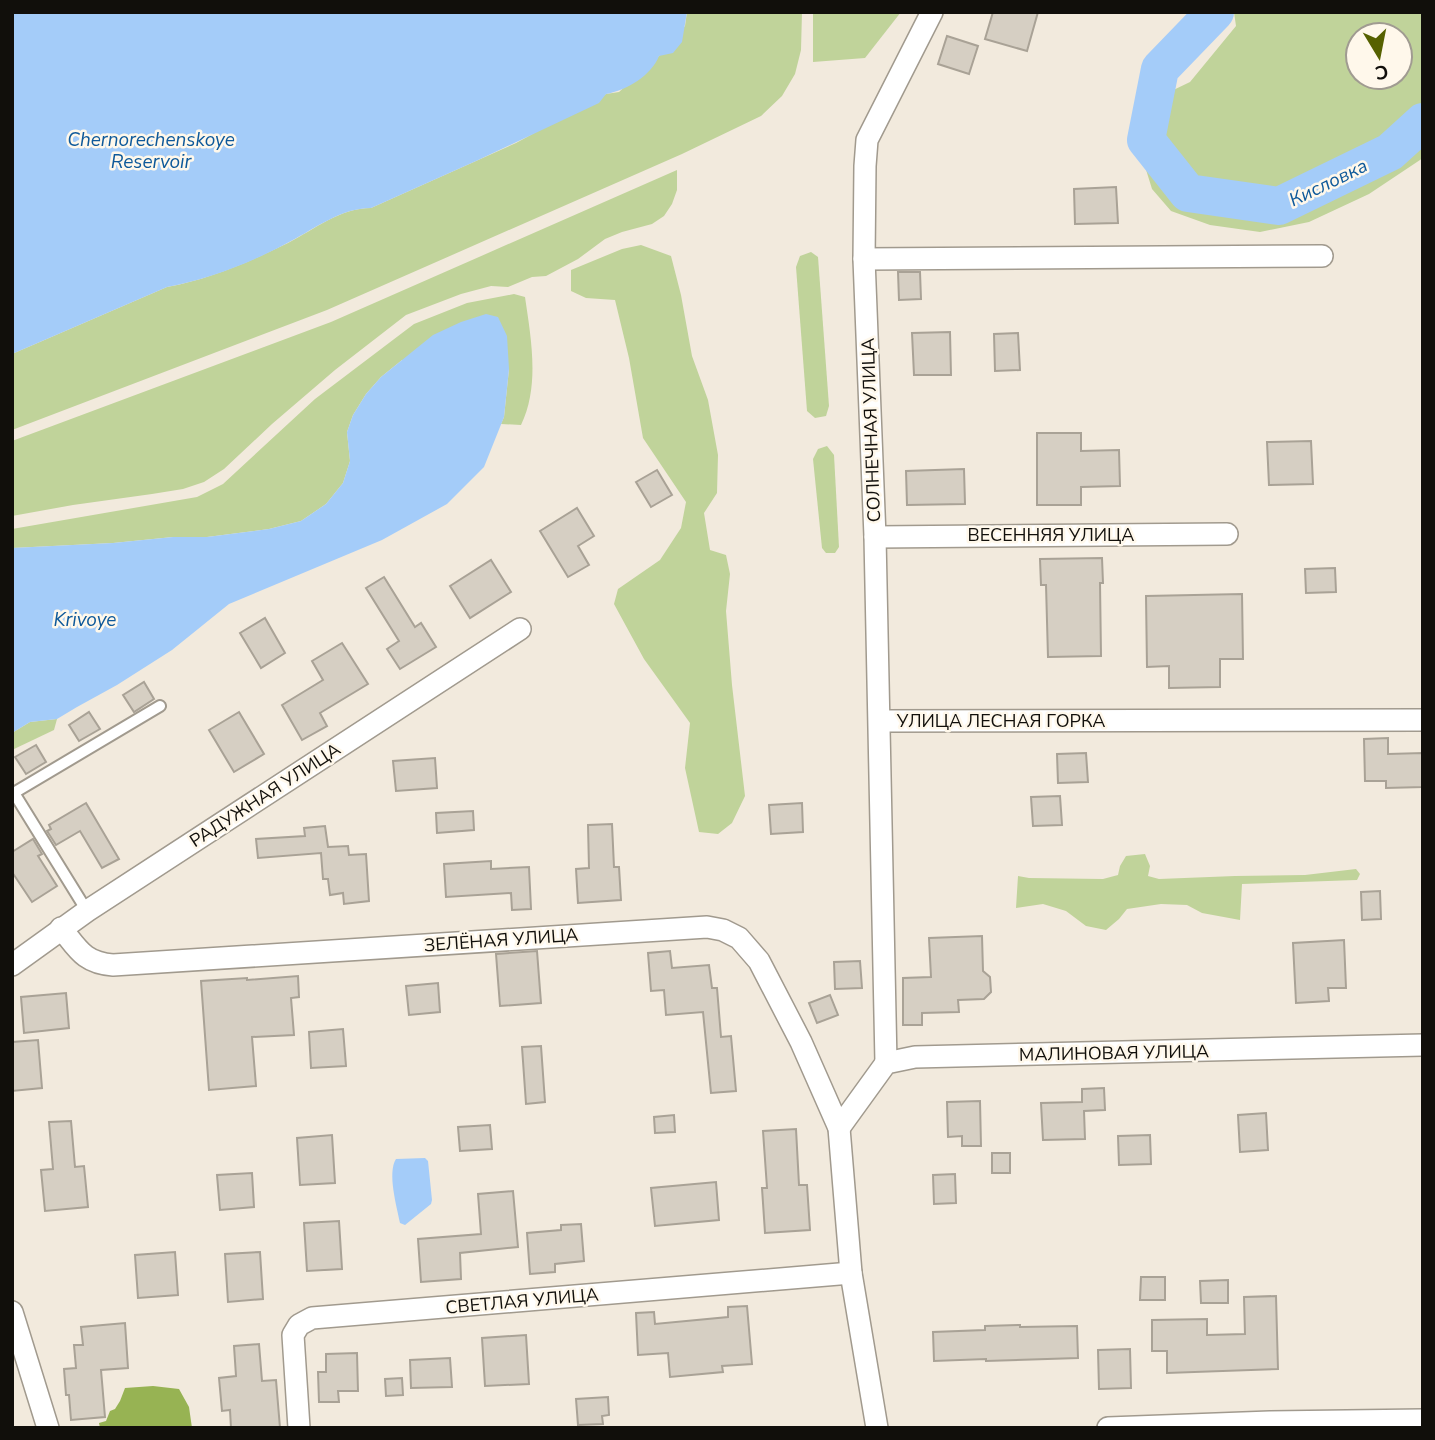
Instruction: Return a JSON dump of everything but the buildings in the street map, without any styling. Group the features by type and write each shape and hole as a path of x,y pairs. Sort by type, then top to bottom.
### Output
{"street":[{"name":"СОЛНЕЧНАЯ УЛИЦА","path":"880,721 876,537 864,259 865,166 867,140 932,12"},
{"path":"864,259 1322,256"},
{"name":"ВЕСЕННЯЯ УЛИЦА","path":"876,537 1227,534"},
{"name":"РАДУЖНАЯ УЛИЦА","path":"12,965 61,928 520,629"},
{"name":"УЛИЦА ЛЕСНАЯ ГОРКА","path":"886,1063 880,721 1423,720"},
{"name":"ЗЕЛЁНАЯ УЛИЦА","path":"61,928 85,958 99,964 113,965 707,927 723,930 739,938 759,961 801,1042 839,1128 851,1273 877,1428"},
{"name":"МАЛИНОВАЯ УЛИЦА","path":"886,1063 915,1057 1423,1045"},
{"path":"839,1128 886,1063"},
{"name":"СВЕТЛАЯ УЛИЦА","path":"299,1428 293,1335 299,1325 312,1318 851,1273"},
{"path":"12,1312 48,1428"},
{"path":"1108,1428 1423,1420"}],"lane":[{"path":"87,911 13,794 160,706"}],"green space":[{"path":"687,12 802,12 801,50 795,74 782,96 761,116 682,154 327,310 12,430 12,354 167,287 214,275 244,263 288,243 338,215 371,208 516,143 606,94 619,92 659,56 685,26"},
{"path":"813,12 901,12 865,58 813,62"},
{"path":"1234,12 1423,12 1423,115 1380,151 1344,171 1284,194 1265,197 1218,191 1197,178 1182,173 1166,159 1155,140 1163,95 1190,82 1236,26"},
{"path":"1423,130 1423,158 1369,194 1309,222 1260,232 1210,225 1171,211 1152,189 1139,147 1160,176 1184,197 1214,209 1263,215 1302,206 1358,178 1396,157"},
{"path":"677,170 677,190 672,204 664,216 652,224 605,239 578,259 546,276 532,277 508,287 491,286 461,294 406,315 335,370 224,469 204,482 183,489 12,516 12,441 331,322"},
{"path":"641,245 671,256 692,356 708,400 718,455 717,493 704,513 710,550 726,555 730,574 726,611 745,796 732,823 718,834 699,832 685,768 690,723 644,659 614,604 618,589 660,560 681,528 686,502 643,438 629,358 615,300 586,298 571,291 571,270 622,249"},
{"path":"811,252 818,257 829,406 826,416 815,418 807,411 796,267 800,256"},
{"path":"514,294 525,297 532,362 530,394 521,425 501,424 509,369 402,360 381,377 353,415 347,432 350,461 343,483 326,504 301,521 269,529 207,537 12,548 12,529 197,497 223,484 315,399 414,324 467,303"},
{"path":"827,446 834,455 839,547 835,553 826,553 822,548 813,459 818,449"},
{"path":"57,719 54,730 12,750 12,733 30,722"},
{"path":"1145,854 1150,866 1148,876 1159,879 1305,875 1356,869 1360,874 1357,880 1242,884 1240,920 1202,913 1187,905 1161,904 1127,909 1106,930 1086,926 1066,911 1043,904 1016,908 1018,876 1103,879 1118,875 1126,856"},
{"path":"153,1386 179,1389 189,1407 192,1428 100,1428 99,1423 106,1421 110,1411 115,1409 125,1388"}],"water":[{"name":"Chernorechenskoye Reservoir","path":"12,12 687,12 682,42 673,53 659,56 644,76 622,89 606,94 599,103 371,208 339,215 246,263 167,287 12,354"},
{"name":"Krivoye","path":"486,314 498,317 507,336 509,369 504,417 484,467 447,504 382,540 229,604 172,650 117,685 57,719 30,722 12,733 12,548 207,537 269,529 301,521 326,504 343,483 350,461 347,432 353,415 381,377 433,335"},
{"path":"425,1158 428,1161 431,1204 405,1225 400,1223 395,1199 393,1165 396,1159"}],"waterway":[{"name":"Кисловка","path":"1215,12 1160,69 1146,140 1188,193 1279,206 1390,152 1423,122"}]}
